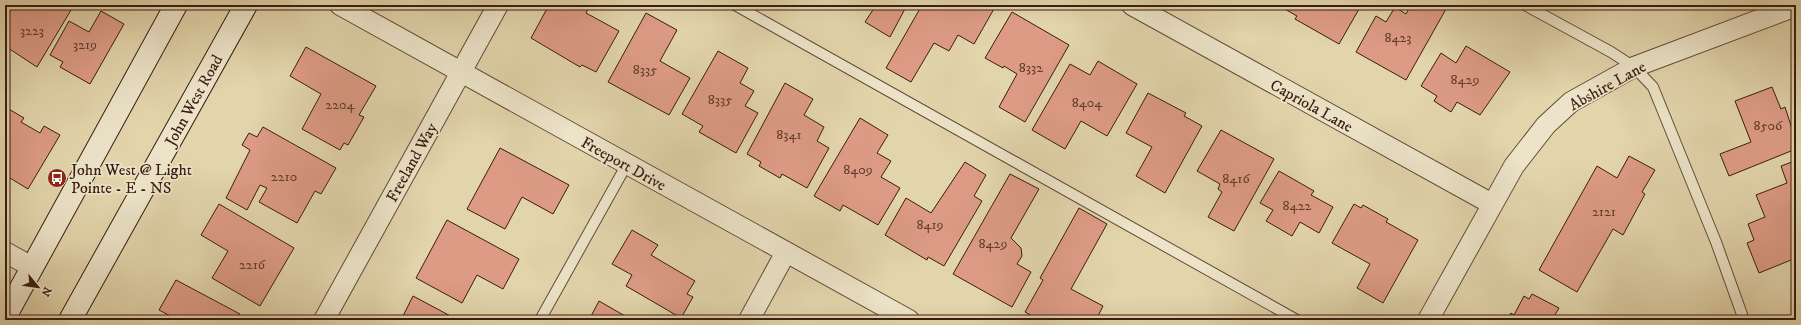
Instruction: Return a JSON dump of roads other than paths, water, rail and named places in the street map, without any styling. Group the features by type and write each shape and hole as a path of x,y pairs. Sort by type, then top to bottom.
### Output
{"main road":[{"path":"5,316 176,5"},
{"name":"John West Road","path":"70,320 246,5"}],"street":[{"name":"Freeport Drive","path":"340,5 909,320"},
{"name":"Freeland Way","path":"324,320 498,5"},
{"name":"Capriola Lane","path":"1132,5 1492,204"},
{"name":"Abshire Lane","path":"1428,320 1514,166 1546,125 1571,102 1634,67 1796,6"},
{"path":"5,252 32,267"},
{"path":"749,320 786,252"}],"lane":[{"path":"735,5 1297,320"},
{"path":"1525,5 1611,52 1634,67 1652,87 1713,235 1744,320"},
{"path":"540,320 627,164"}],"place":[{"name":"John West @ Light Pointe - E - NS","path":"57,178"}]}
